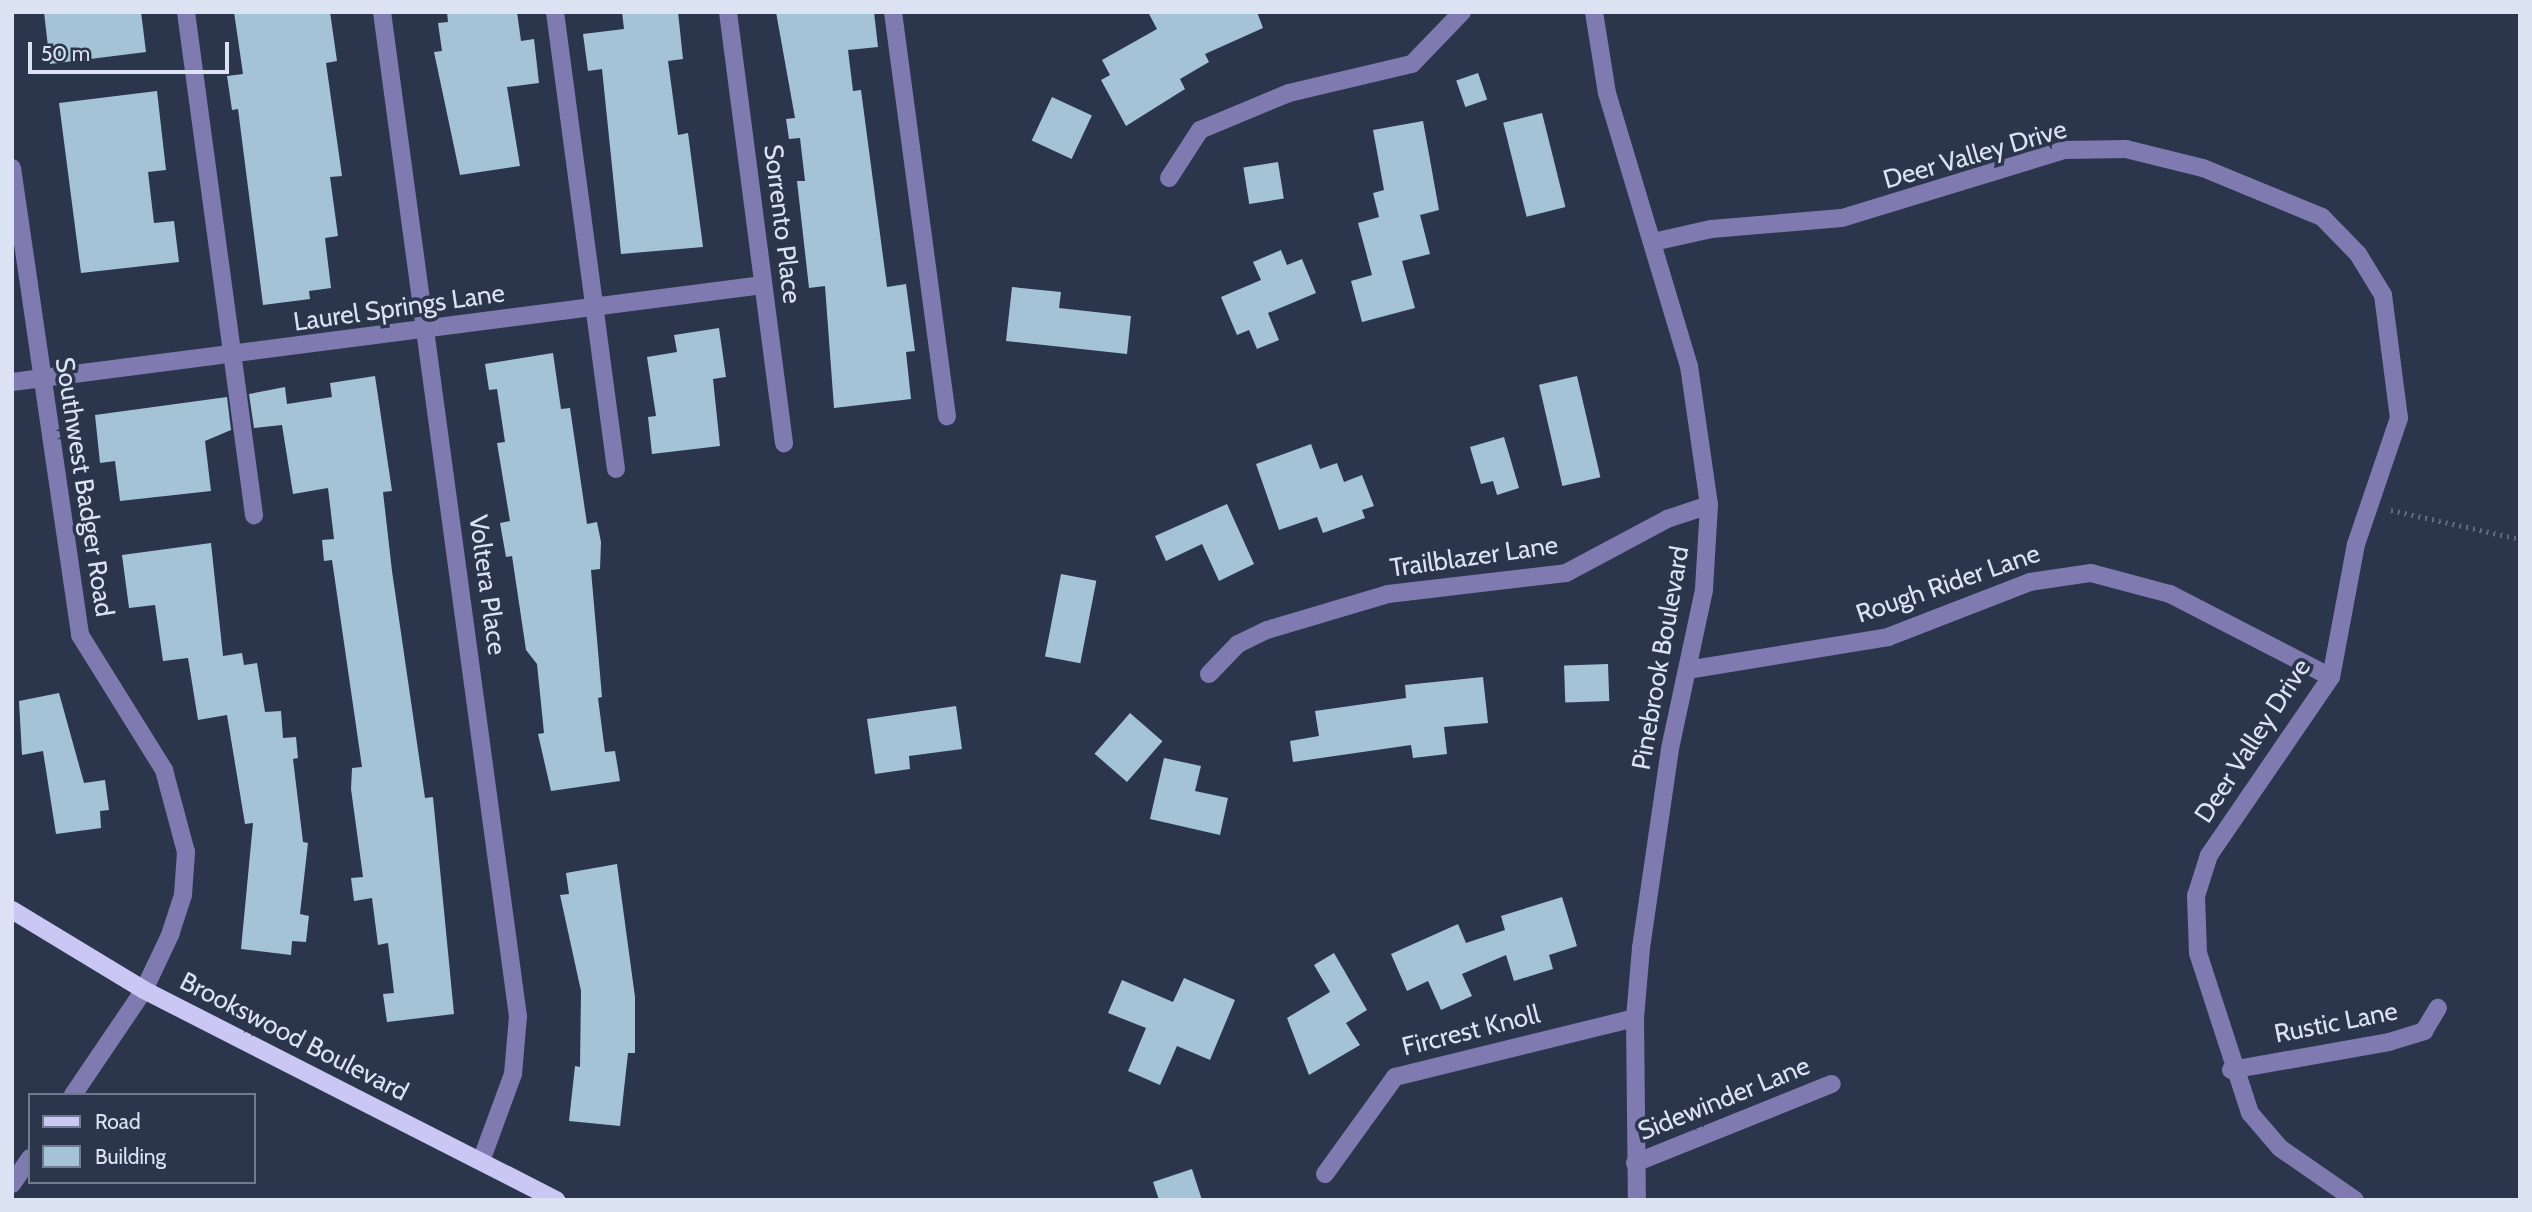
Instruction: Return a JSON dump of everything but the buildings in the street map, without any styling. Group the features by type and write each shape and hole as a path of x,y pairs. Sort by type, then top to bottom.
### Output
{"main road":[{"name":"Brookswood Boulevard","path":"12,910 144,990 557,1200"}],"street":[{"path":"186,12 254,515"},
{"name":"Voltera Place","path":"382,12 518,1016 513,1074 481,1161"},
{"path":"555,12 616,469"},
{"name":"Sorrento Place","path":"728,12 784,443"},
{"path":"893,12 947,416"},
{"path":"1169,178 1200,130 1289,93 1412,64 1462,12"},
{"name":"Pinebrook Boulevard","path":"1594,12 1606,93 1689,366 1709,505 1709,557 1656,838 1635,1018 1637,1200"},
{"name":"Deer Valley Drive","path":"1653,242 1894,207 2064,150 2126,149 2203,168 2322,217 2358,254 2383,295 2399,418 2369,505 2330,677 2209,855 2196,896 2198,953 2231,1070 2250,1113 2280,1148 2356,1200"},
{"name":"Southwest Badger Road","path":"12,168 41,382 80,635 164,770 180,815 183,895 144,990 74,1093"},
{"name":"Laurel Springs Lane","path":"12,383 41,382 233,357 763,285"},
{"name":"Trailblazer Lane","path":"1209,674 1238,644 1267,630 1388,594 1566,573 1667,519 1709,505"},
{"name":"Rough Rider Lane","path":"1687,670 1888,637 2030,582 2091,573 2170,594 2330,677"},
{"name":"Rustic Lane","path":"2231,1070 2389,1042 2424,1031 2438,1008"},
{"name":"Fircrest Knoll","path":"1325,1174 1395,1077 1635,1018"},
{"name":"Sidewinder Lane","path":"1635,1163 1832,1084"},
{"path":"12,1184 28,1161"}],"path":[{"path":"2369,505 2520,539"}]}
